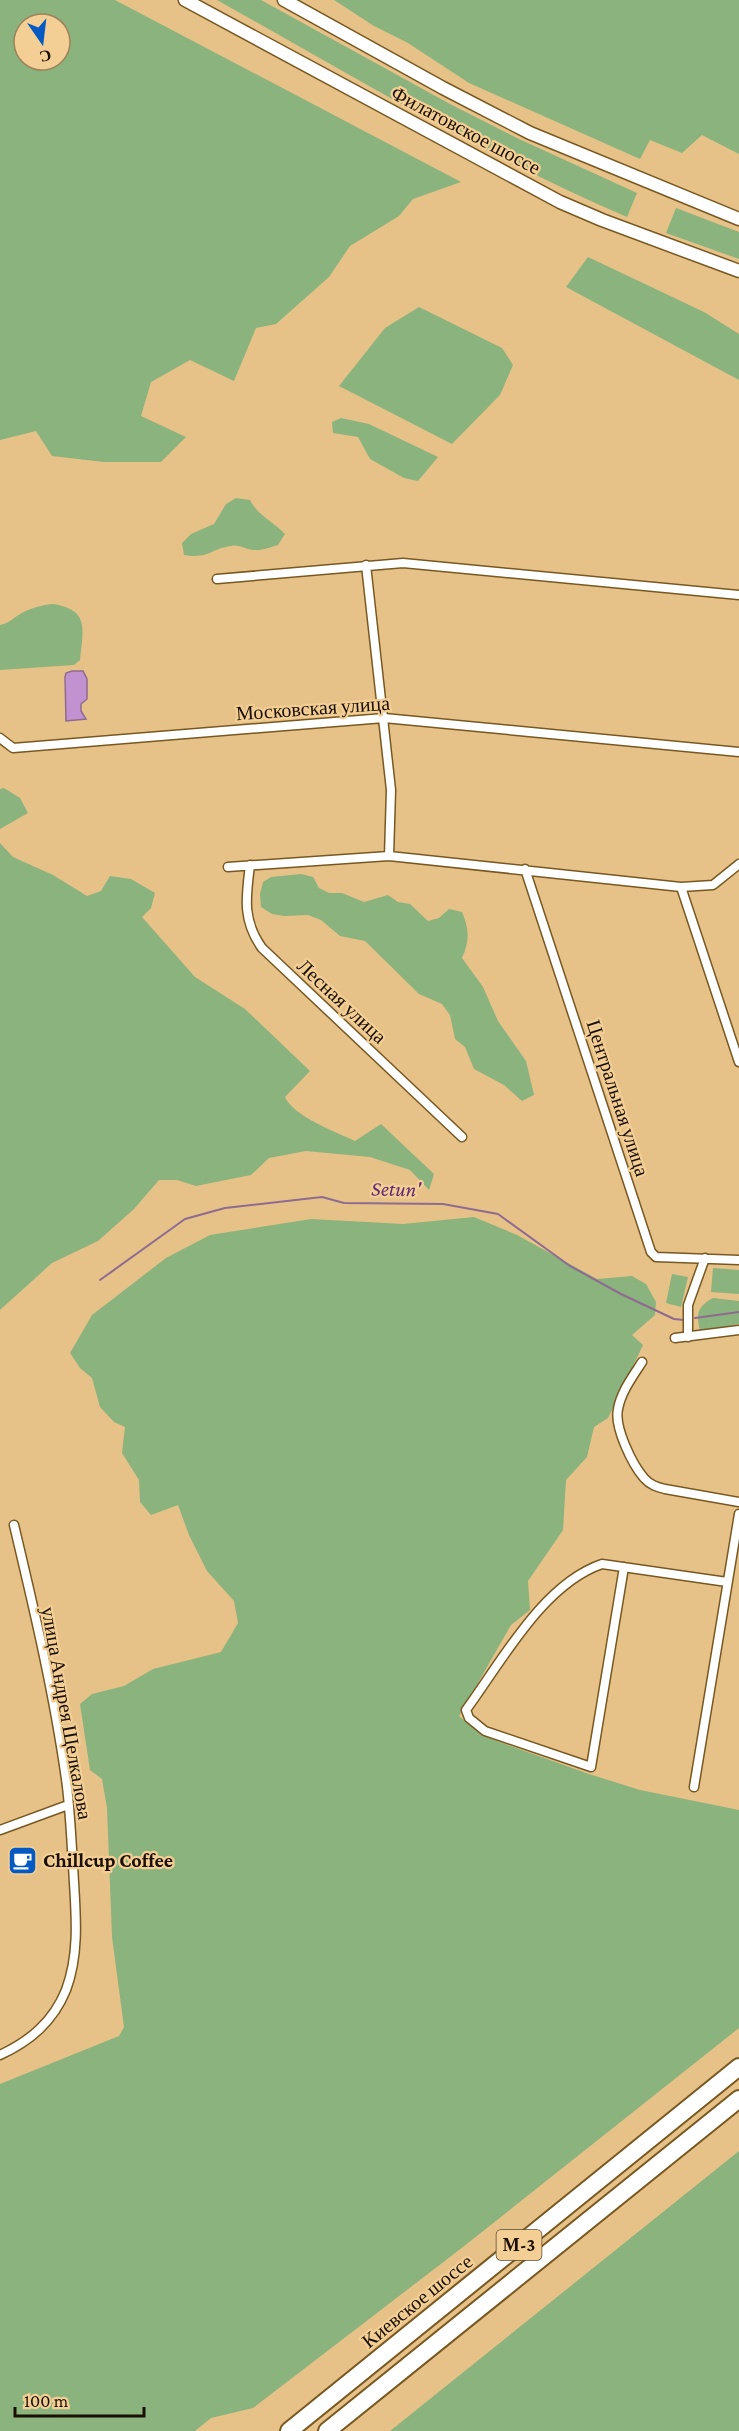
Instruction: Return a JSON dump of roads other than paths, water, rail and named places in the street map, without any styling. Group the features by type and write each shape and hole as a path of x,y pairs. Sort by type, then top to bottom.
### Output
{"highway":[{"name":"Киевское шоссе","path":"292,2428 739,2067"},
{"name":"М-3","path":"327,2431 739,2099"}],"main road":[{"name":"Филатовское шоссе","path":"185,0 560,202 739,271"},
{"name":"Филатовское шоссе","path":"284,0 530,133 739,219"}],"street":[{"path":"217,579 403,563 739,595"},
{"path":"366,566 391,790 389,856"},
{"name":"Московская улица","path":"0,738 13,748 384,718 739,752"},
{"path":"228,867 389,856 681,887 713,885 739,864"},
{"name":"Лесная улица","path":"250,866 247,896 248,919 252,933 262,948 462,1137"},
{"name":"Центральная улица","path":"525,869 651,1252 656,1257 739,1260"},
{"path":"681,887 739,1062"},
{"path":"688,1337 688,1305 705,1258"},
{"path":"675,1338 739,1330"},
{"path":"642,1362 620,1399 617,1422 618,1432 644,1478 653,1486 739,1502"},
{"path":"694,1787 739,1514"},
{"name":"улица Андрея Щелкалова","path":"0,2055 21,2045 38,2033 50,2019 67,1987 75,1957 76,1922 68,1805 51,1695 14,1525"},
{"path":"624,1567 591,1767 485,1731 469,1718 466,1710 538,1610 561,1587 586,1569 602,1564 624,1567 728,1582"},
{"path":"0,1830 68,1805"}],"waterway":[{"name":"Setun'","path":"100,1280 185,1219 225,1208 322,1197 344,1203 443,1204 498,1214 570,1266 621,1294 674,1319 684,1320"},
{"name":"Setun'","path":"695,1318 739,1312"}],"place":[{"name":"Chillcup Coffee","path":"22,1860"}]}
